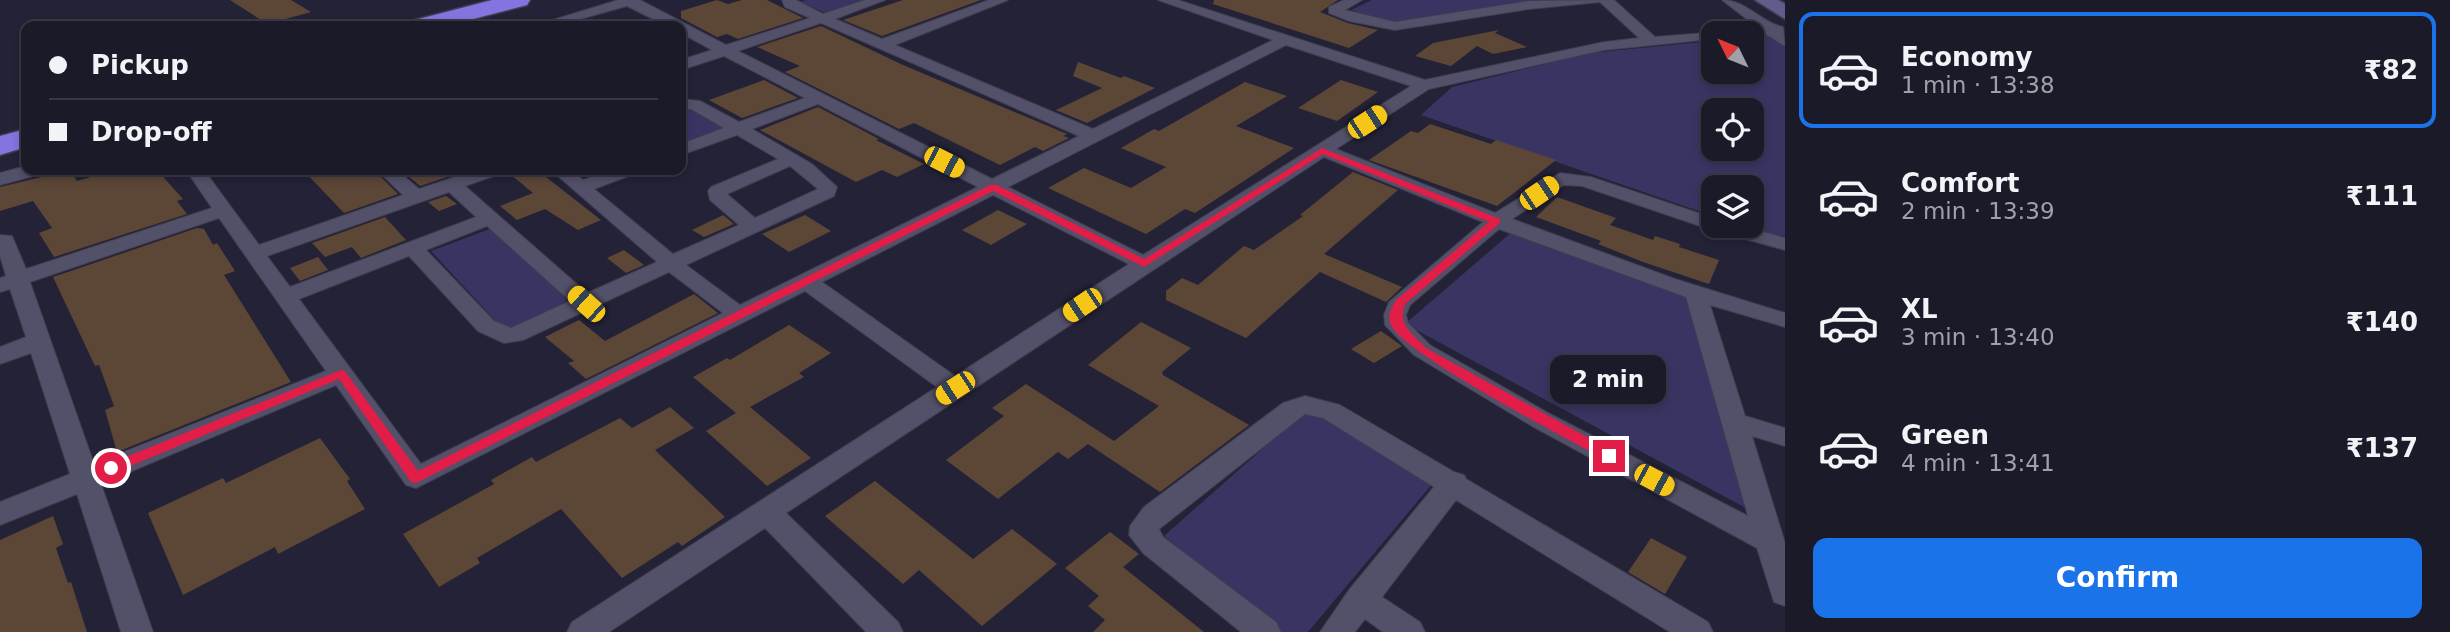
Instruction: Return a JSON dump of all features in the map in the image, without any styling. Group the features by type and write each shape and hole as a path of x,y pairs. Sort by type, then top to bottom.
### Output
{"highway":[{"path":"438,21 519,0"},
{"path":"465,21 546,0"},
{"path":"0,136 21,130"},
{"path":"0,146 21,140"}],"street":[{"path":"557,21 629,0 668,21"},
{"path":"789,0 790,4 822,19 1094,136"},
{"path":"686,63 878,0"},
{"path":"883,44 1001,0"},
{"path":"1165,0 1424,85"},
{"path":"1190,8 1210,0"},
{"path":"1355,0 1335,10 1354,18 1395,26 1529,5 1595,0"},
{"path":"1606,0 1651,41"},
{"path":"1729,0 1778,30 1785,42"},
{"path":"1765,0 1785,13"},
{"path":"1778,0 1785,5"},
{"path":"686,30 1144,264"},
{"path":"583,632 1144,264 1424,85 1537,59 1651,41 1701,36"},
{"path":"199,175 416,478 1286,40"},
{"path":"686,148 819,99"},
{"path":"415,249 486,327 503,336 524,332 827,192 828,187 824,181 694,104 686,104"},
{"path":"1322,150 1496,221 1696,294 1785,320"},
{"path":"754,227 717,196 718,191 790,160"},
{"path":"0,180 21,174"},
{"path":"392,175 415,196"},
{"path":"255,253 478,175"},
{"path":"566,175 672,264 738,315"},
{"path":"581,187 613,175"},
{"path":"1701,220 1566,178 1496,221 1399,302 1395,315 1397,325 1422,350 1541,420 1768,540"},
{"path":"451,184 586,304"},
{"path":"9,282 224,210"},
{"path":"286,296 491,218"},
{"path":"1763,238 1785,244"},
{"path":"0,241 5,240 9,282 39,341 137,632"},
{"path":"806,281 955,388"},
{"path":"1696,294 1785,593"},
{"path":"0,356 39,341"},
{"path":"0,514 341,374"},
{"path":"1265,632 1153,545 1144,535 1145,526 1154,516 1292,409 1305,405 1331,411 1454,482 1697,632"},
{"path":"1735,422 1785,437"},
{"path":"1336,632 1454,482"},
{"path":"766,511 887,632"},
{"path":"1360,599 1409,632"}],"shaded area":[{"path":"867,0 826,13 800,2"},
{"path":"1372,0 1540,0 1392,22 1351,10"},
{"path":"1775,35 1785,43 1785,237 1764,232 1764,175 1701,175 1701,212 1421,115 1452,87 1589,53 1701,42 1701,84 1764,84 1764,36"},
{"path":"693,104 731,127 686,143 686,106"},
{"path":"495,227 573,302 505,331 431,251"},
{"path":"1513,231 1687,298 1757,514 1405,324"},
{"path":"1311,406 1433,483 1308,632 1280,632 1164,536"}],"building":[{"path":"230,0 291,0 311,12 278,21 262,21"},
{"path":"717,0 728,4 742,0 767,0 803,18 738,39 727,34 717,37 681,18 681,11"},
{"path":"903,0 981,0 882,36 843,20"},
{"path":"1214,0 1338,0 1320,12 1348,23 1378,30 1349,48 1213,4"},
{"path":"821,26 903,65 1067,134 1063,136 1069,138 1043,151 1035,147 1000,165 914,123 899,129 785,72 800,66 757,47"},
{"path":"1499,30 1495,33 1527,47 1493,54 1477,46 1451,66 1415,56 1433,43"},
{"path":"1078,62 1155,88 1087,123 1056,110 1102,88 1073,76"},
{"path":"764,80 798,98 742,118 709,100"},
{"path":"1341,80 1378,92 1337,121 1298,108"},
{"path":"1245,82 1287,96 1236,126 1294,148 1195,213 1185,209 1146,234 1048,188 1084,168 1131,188 1166,167 1121,148 1154,129 1159,131"},
{"path":"818,107 924,164 897,177 882,170 856,182 760,130"},
{"path":"1430,124 1491,144 1496,140 1556,160 1497,206 1369,160 1411,131 1418,133"},
{"path":"1353,172 1398,190 1324,254 1402,287 1386,302 1320,272 1246,338 1166,300 1166,291 1182,278 1198,285 1244,246 1254,250 1303,216 1300,215"},
{"path":"73,175 77,181 98,175 161,175 183,199 177,201 187,214 54,257 39,233 52,228 33,201 0,211 0,187 42,177"},
{"path":"308,175 379,175 398,194 344,213"},
{"path":"407,175 453,175 420,186"},
{"path":"511,175 543,175 601,220 578,230 545,209 517,220 500,206 533,193"},
{"path":"446,196 457,204 439,211 428,202"},
{"path":"1557,197 1616,218 1610,225 1653,240 1655,236 1680,244 1679,247 1719,260 1709,284 1643,262 1598,244 1601,241 1536,217"},
{"path":"998,210 1027,224 991,245 962,230"},
{"path":"723,215 734,224 704,237 692,230"},
{"path":"805,215 831,231 789,252 762,234"},
{"path":"385,217 406,240 361,258 352,247 325,257 312,243"},
{"path":"197,228 204,229 213,245 217,243 235,271 224,275 291,382 117,452 105,410 114,406 99,365 95,366 53,277"},
{"path":"624,250 644,265 626,273 607,258"},
{"path":"318,257 328,270 300,281 290,268"},
{"path":"694,294 718,313 586,379 568,363 574,361 545,337 579,320 605,341"},
{"path":"1141,322 1191,348 1162,372 1163,375 1249,425 1160,492 1088,444 1068,459 1058,452 998,499 946,460 1004,416 992,408 1026,384 1114,441 1159,406 1088,365"},
{"path":"789,325 831,353 799,373 804,377 750,407 811,458 767,486 706,431 736,413 693,377 727,358 730,360"},
{"path":"1381,331 1402,346 1374,363 1351,349"},
{"path":"670,407 694,428 655,450 725,517 682,546 678,542 622,578 561,509 477,558 480,563 439,587 403,534 494,484 491,480 532,457 536,462 620,418 632,428"},
{"path":"320,438 350,479 347,481 365,509 278,554 275,547 183,595 148,513 223,478 226,483"},
{"path":"875,481 973,559 1012,529 1057,564 982,626 919,570 903,584 825,516"},
{"path":"53,516 63,544 56,548 68,583 71,582 87,632 0,632 0,540"},
{"path":"1110,532 1139,554 1123,567 1204,632 1093,632 1105,620 1088,606 1099,596 1065,568"},
{"path":"1651,538 1687,557 1665,594 1628,572"}],"route":[{"path":"111,468 341,374 416,478 993,187 1144,264 1322,150 1496,221 1399,302 1395,315 1397,325 1422,350 1541,420 1609,456"}]}
